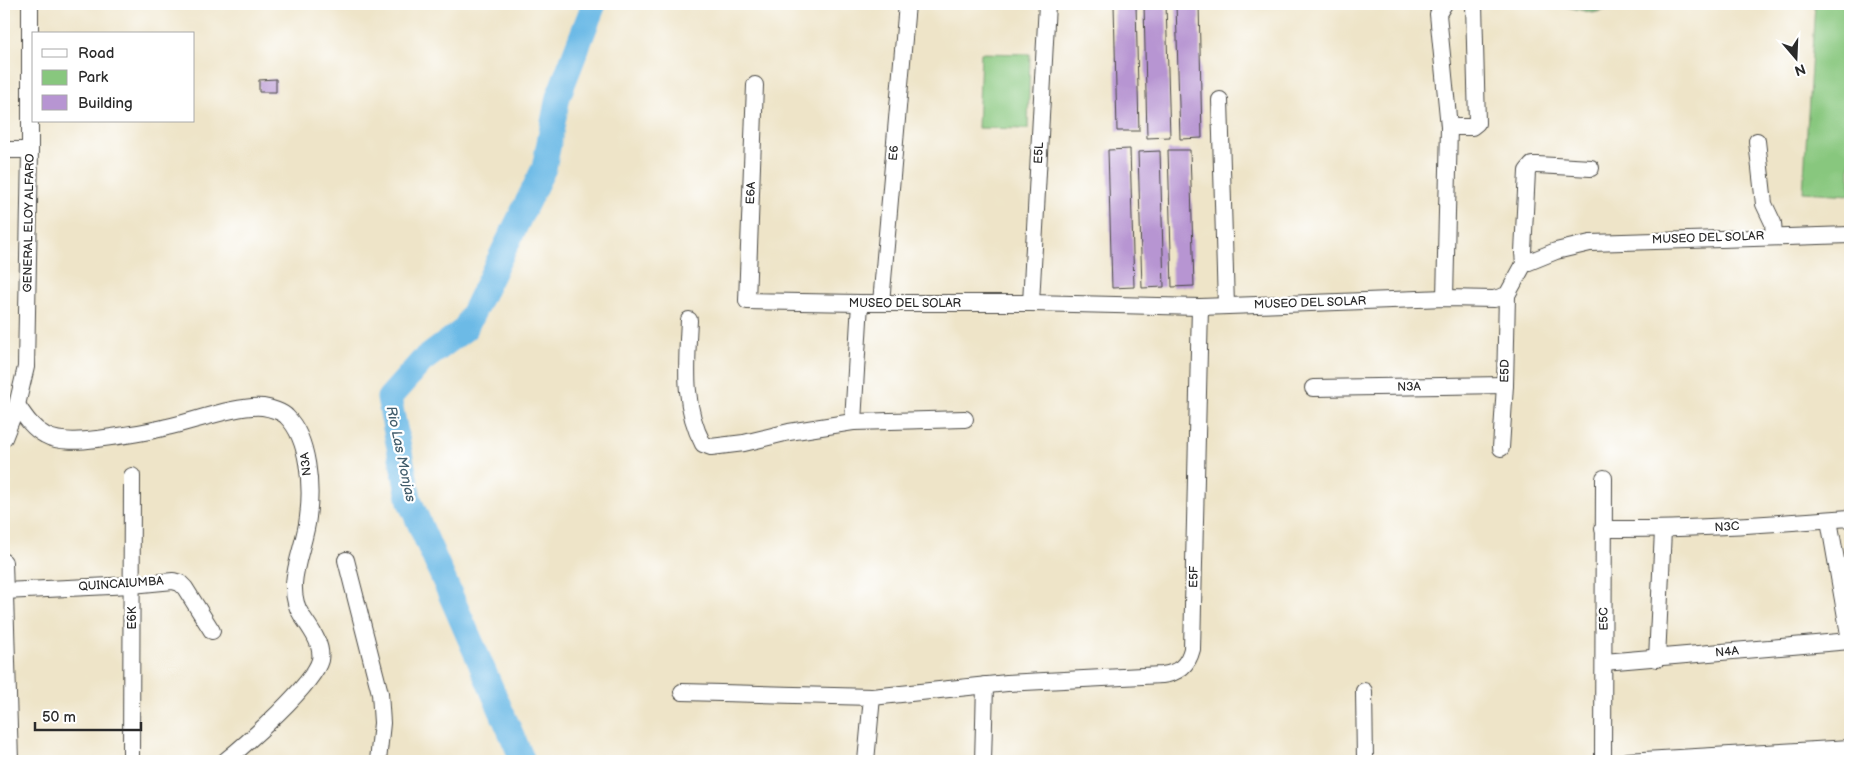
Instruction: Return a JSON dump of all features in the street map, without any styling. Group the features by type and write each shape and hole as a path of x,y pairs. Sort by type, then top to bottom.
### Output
{"street":[{"name":"GENERAL ELOY ALFARO","path":"4,438 17,405 26,367 30,150 30,4"},
{"name":"E6","path":"881,303 907,4"},
{"name":"E5L","path":"1030,303 1047,4"},
{"path":"1444,4 1438,14 1449,127 1445,298"},
{"path":"1449,127 1472,127 1477,123 1474,4"},
{"name":"E6A","path":"747,301 755,85"},
{"path":"1220,100 1226,306"},
{"path":"1757,141 1764,204 1773,223 1774,236"},
{"path":"4,150 30,150"},
{"path":"1507,294 1524,264 1527,171 1532,165 1591,168"},
{"name":"MUSEO DEL SOLAR","path":"1524,264 1556,251 1590,243 1850,234"},
{"name":"MUSEO DEL SOLAR","path":"747,301 1030,303 1200,307 1445,298 1494,299 1507,294"},
{"name":"E5D","path":"1501,448 1505,385 1507,294"},
{"path":"853,422 860,303"},
{"name":"E5F","path":"682,692 872,697 1007,683 1171,674 1186,665 1192,649 1200,307"},
{"path":"689,320 686,385 690,413 703,444 711,447 744,443 789,432 853,422 965,419"},
{"name":"N3A","path":"1313,388 1505,385"},
{"name":"N3A","path":"17,405 30,425 46,436 74,442 165,428 244,408 263,407 285,415 298,429 305,449 308,481 308,517 293,594 299,612 315,636 320,659 314,674 252,740 225,761"},
{"name":"E6K","path":"131,761 132,476"},
{"name":"E5C","path":"1603,761 1604,478"},
{"name":"N3C","path":"1603,529 1663,530 1850,518"},
{"path":"1829,520 1850,640"},
{"path":"1657,658 1663,530"},
{"path":"346,560 380,693 382,723 378,761"},
{"path":"4,562 10,761"},
{"name":"QUINCAIUMBA","path":"5,591 132,585 173,581 180,583 185,588 212,631"},
{"name":"N4A","path":"1604,662 1850,640"},
{"path":"983,761 986,685"},
{"path":"1364,691 1366,761"},
{"path":"866,761 872,697"},
{"path":"1627,761 1850,748"}],"green space":[{"path":"1555,4 1627,4 1593,13"},
{"path":"1815,4 1850,4 1850,195 1803,192"},
{"path":"981,53 1030,54 1028,129 978,128"}],"building":[{"path":"1114,4 1136,4 1139,131 1117,131"},
{"path":"1144,4 1166,4 1170,137 1147,138"},
{"path":"1176,4 1199,4 1202,138 1180,139"},
{"path":"276,79 276,92 259,92 259,80"},
{"path":"1130,149 1134,287 1112,288 1108,150"},
{"path":"1168,150 1190,150 1194,286 1172,287"},
{"path":"1160,151 1164,287 1142,288 1138,152"}],"waterway":[{"name":"Rio Las Monjas","path":"523,761 410,502 389,398 422,361 465,329 544,168 558,97 594,4"}]}
